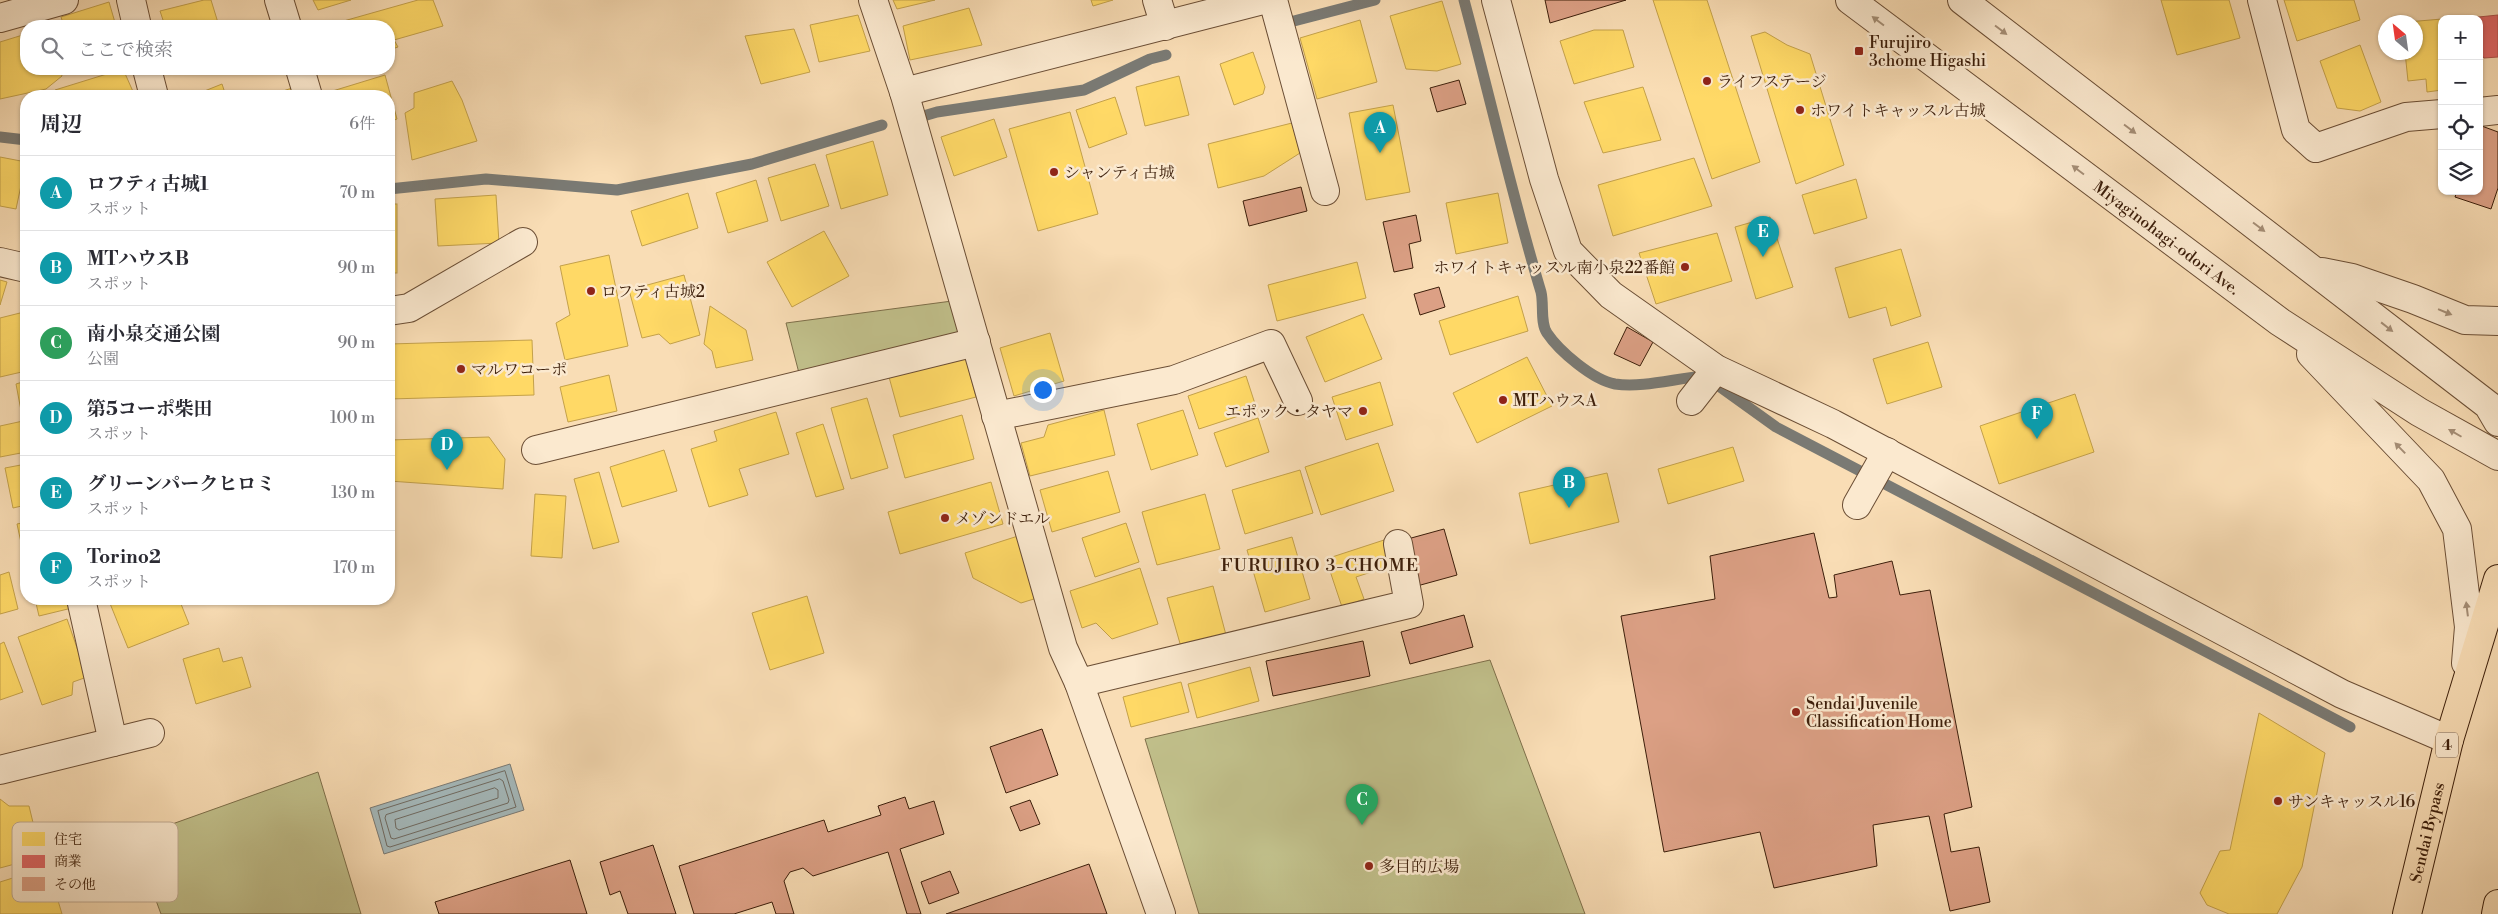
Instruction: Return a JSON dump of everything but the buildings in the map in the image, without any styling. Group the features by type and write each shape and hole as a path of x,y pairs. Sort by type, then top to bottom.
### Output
{"highway":[{"name":"Sendai Bypass","path":"2407,914 2449,740 2498,579"},
{"path":"2496,914 2498,904"}],"street":[{"path":"0,18 64,0"},
{"path":"131,0 136,20"},
{"path":"279,0 285,20"},
{"path":"873,0 904,92 1064,648 1079,683 1161,914"},
{"path":"1157,0 1165,26"},
{"path":"1273,0 1325,191"},
{"path":"1496,0 1544,179 1568,250 1611,295 1716,369 1833,424 1887,452 2342,694 2449,740"},
{"name":"Miyaginohagi-odori Ave.","path":"1850,0 2280,322 2419,412 2498,456"},
{"path":"1962,0 2488,405 2498,422"},
{"path":"2262,0 2296,130 2316,148 2406,117 2438,114"},
{"path":"904,92 1165,26 1249,2"},
{"path":"149,75 152,90"},
{"path":"302,75 306,90"},
{"path":"2483,112 2498,110"},
{"path":"395,310 409,308 523,242"},
{"path":"0,262 20,267"},
{"path":"2315,271 2352,278 2413,299 2465,320 2498,321"},
{"path":"2280,322 2432,480 2457,529 2469,627 2464,692"},
{"path":"536,450 976,342"},
{"path":"996,416 1174,380 1271,344 1298,401"},
{"path":"1691,401 1716,369"},
{"path":"1857,505 1887,452"},
{"path":"1079,683 1409,604 1398,544"},
{"path":"82,605 113,742"},
{"path":"0,770 150,733"}],"shaded area":[{"path":"952,301 964,331 800,377 786,323"},
{"path":"1490,660 1585,914 1199,914 1145,739"},
{"path":"318,772 361,914 161,914 157,902 178,902 178,822"}],"water":[{"path":"510,764 524,810 384,854 370,808"}],"waterway":[{"path":"1290,22 1375,0"},
{"path":"1464,0 1541,292 1545,329 1552,340 1577,364 1597,377 1615,384 1649,384 1705,376 1776,427 2350,727"},
{"path":"920,117 937,112 1084,90 1150,59 1166,55"},
{"path":"395,188 486,179 617,190 752,164 882,125"},
{"path":"0,137 20,139"}],"place":[{"name":"Furujiro 3chome Higashi","path":"1859,51"},
{"name":"ライフステージ","path":"1707,81"},
{"name":"ホワイトキャッスル古城","path":"1800,110"},
{"name":"ロフティ古城1","path":"1380,153"},
{"name":"シャンティ古城","path":"1054,172"},
{"name":"グリーンパークヒロミ","path":"1763,257"},
{"name":"ホワイトキャッスル南小泉22番館","path":"1685,267"},
{"name":"ロフティ古城2","path":"591,291"},
{"name":"マルワコーポ","path":"461,369"},
{"name":"MTハウスA","path":"1503,400"},
{"name":"エポック・タヤマ","path":"1363,411"},
{"name":"Torino2","path":"2037,439"},
{"name":"第5コーポ柴田","path":"447,470"},
{"name":"MTハウスB","path":"1569,508"},
{"name":"メゾンドエル","path":"945,518"},
{"name":"Sendai Juvenile Classification Home","path":"1796,712"},
{"name":"サンキャッスル16","path":"2278,801"},
{"name":"南小泉交通公園","path":"1362,825"},
{"name":"多目的広場","path":"1369,866"}],"district":[{"name":"FURUJIRO 3-CHOME","path":"1320,565"}]}
